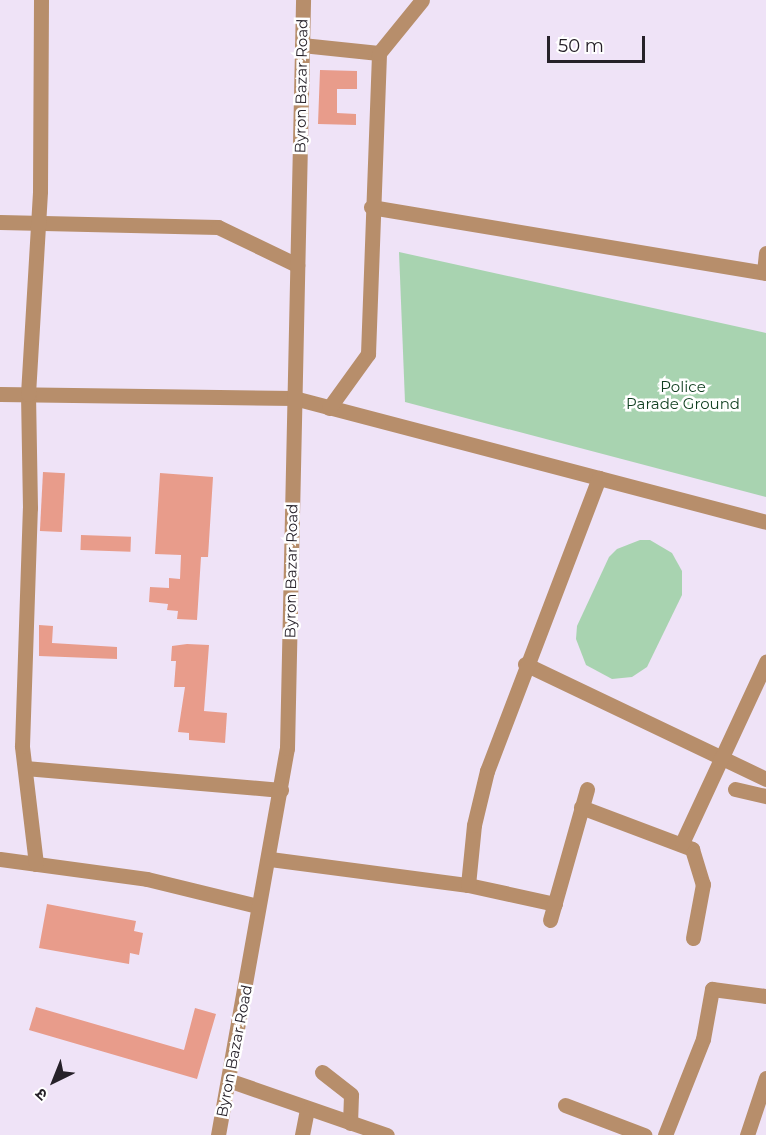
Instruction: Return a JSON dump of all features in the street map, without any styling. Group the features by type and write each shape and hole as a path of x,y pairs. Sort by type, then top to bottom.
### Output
{"street":[{"path":"36,864 25,768 30,508 28,394 38,225 41,0"},
{"name":"Byron Bazar Road","path":"218,1135 261,908 258,906 270,859 287,748 303,0"},
{"path":"330,408 368,354 371,207 379,53 422,0"},
{"path":"302,45 379,53"},
{"path":"371,207 765,273 766,253"},
{"path":"0,222 38,225 218,227 297,265"},
{"path":"0,394 294,398 766,522"},
{"path":"468,885 474,825 487,771 525,664 599,478"},
{"path":"682,843 766,662"},
{"path":"525,664 723,756 766,779"},
{"path":"25,768 280,790"},
{"path":"550,920 586,789"},
{"path":"735,789 766,796"},
{"path":"581,807 682,843 692,849 703,884 693,938"},
{"path":"0,859 147,879 258,906"},
{"path":"270,859 468,885 555,904"},
{"path":"665,1135 703,1039 712,989 766,996"},
{"path":"321,1072 351,1095 350,1123"},
{"path":"747,1135 766,1078"},
{"path":"228,1080 307,1110 387,1135"},
{"path":"565,1105 644,1135"},
{"path":"302,1135 307,1110"}],"green space":[{"name":"Police Parade Ground","path":"399,252 766,333 766,497 405,402"},
{"path":"640,540 650,540 672,553 682,571 682,595 647,667 632,677 612,679 586,665 576,639 577,626 609,557 617,549"}],"building":[{"path":"320,70 357,71 357,89 337,89 337,113 356,114 356,125 318,124"},
{"path":"43,472 65,473 62,532 40,531"},
{"path":"160,473 213,477 208,557 201,557 197,620 177,619 178,611 167,610 168,604 149,602 150,587 169,588 169,578 180,579 181,555 155,554"},
{"path":"81,535 131,537 130,552 80,550"},
{"path":"39,625 53,626 52,643 117,647 117,659 39,656"},
{"path":"209,645 204,711 227,713 225,743 189,740 189,733 178,732 185,687 174,687 176,661 171,661 172,646"},
{"path":"47,904 136,921 134,931 143,933 139,955 130,953 129,964 39,948"},
{"path":"36,1007 184,1050 195,1008 216,1014 197,1079 29,1030"}]}
